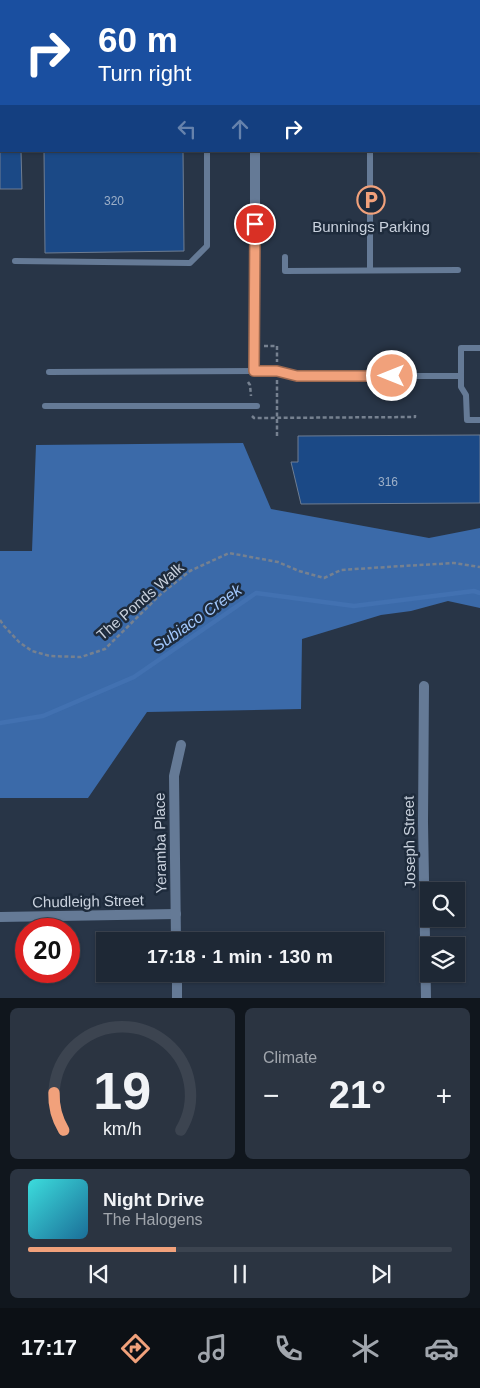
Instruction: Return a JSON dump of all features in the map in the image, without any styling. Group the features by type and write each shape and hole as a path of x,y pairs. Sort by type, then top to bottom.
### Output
{"street":[{"path":"255,152 255,299"},
{"name":"Joseph Street","path":"424,686 423,822 426,998"},
{"name":"Yeramba Place","path":"176,932 174,776 181,745"},
{"name":"Chudleigh Street","path":"0,917 176,914"},
{"path":"177,982 177,998"}],"lane":[{"path":"14,260 190,263 206,246 207,152"},
{"path":"370,152 370,270"},
{"path":"285,257 285,271 458,270"},
{"path":"251,371 255,299"},
{"path":"480,348 461,348 461,386 466,395 466,420 480,420"},
{"path":"49,372 277,371 297,376 461,376"},
{"path":"46,406 254,406"}],"path":[{"path":"251,371 247,380 250,385 254,406 251,414 254,418 415,418 415,415"},
{"name":"The Ponds Walk","path":"0,620 19,642 32,651 50,656 81,657 105,649 162,593 190,570 228,553 278,562 299,571 324,578 340,570 388,566 454,564 480,567"}],"shaded area":[{"path":"243,443 271,509 429,538 480,528 480,608 448,601 411,611 381,615 302,639 301,709 147,712 88,798 0,798 0,551 32,551 36,445"}],"building":[{"path":"0,152 21,152 22,189 0,189"},
{"path":"44,152 183,152 184,251 45,253"},
{"path":"480,435 480,503 301,504 291,462 298,462 298,436"}],"waterway":[{"name":"Subiaco Creek","path":"0,723 43,716 134,677 256,593 354,606 474,591 480,593"}],"place":[{"name":"Bunnings Parking","path":"371,200"}],"route":[{"path":"255,224 254,371 277,371 297,376 392,376"}]}
